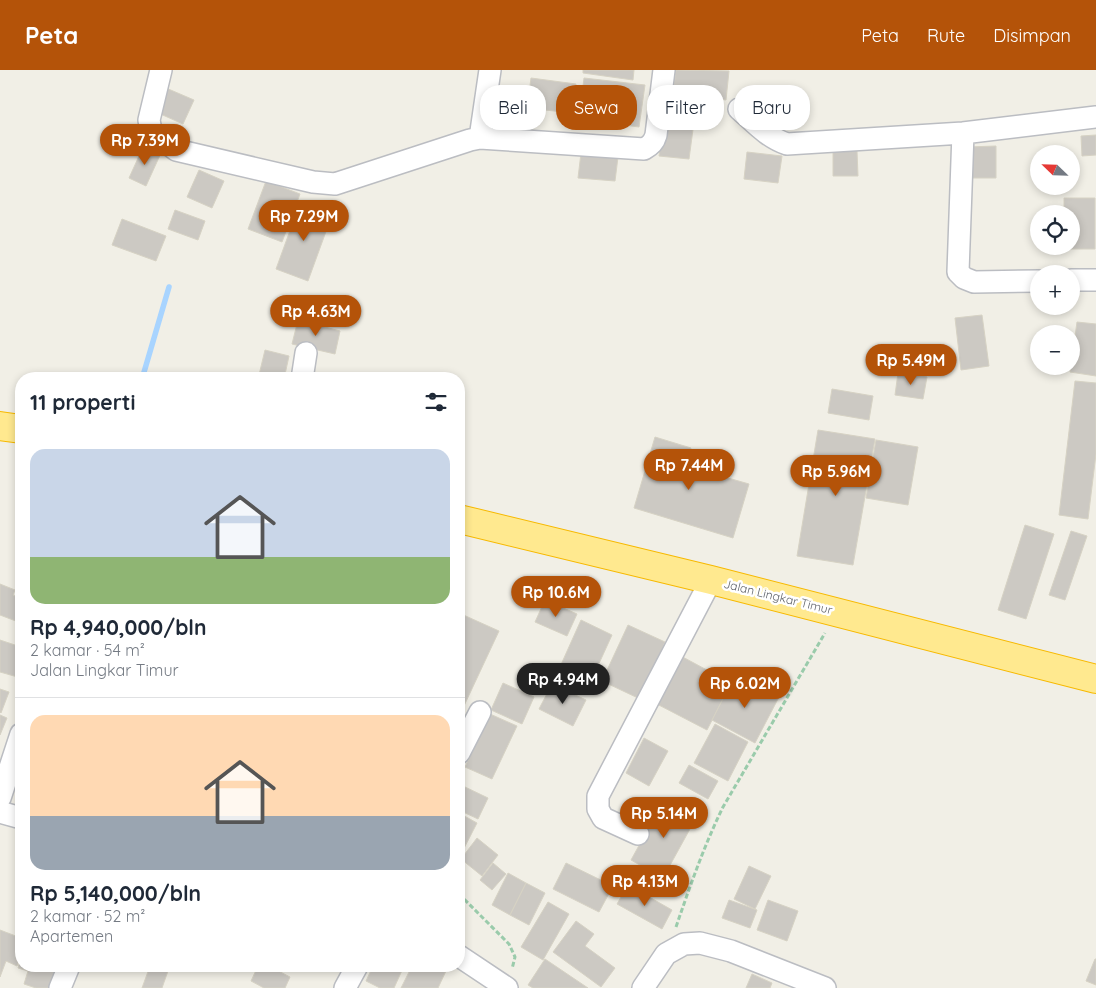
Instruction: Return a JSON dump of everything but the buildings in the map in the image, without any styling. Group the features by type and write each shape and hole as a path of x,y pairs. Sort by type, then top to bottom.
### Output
{"highway":[{"path":"0,426 15,428"},
{"name":"Jalan Lingkar Timur","path":"465,520 712,580 1096,679"}],"street":[{"path":"161,70 149,120 151,131 176,150 313,182 335,184 480,138 644,149 650,146 656,135 664,70"},
{"path":"480,138 490,70"},
{"path":"763,130 777,141 787,144 963,132 1096,117"},
{"path":"963,132 958,272 964,278 974,282 1030,281"},
{"path":"1080,280 1096,280"},
{"path":"303,372 306,353"},
{"path":"638,834 603,818 598,809 598,796 712,580"},
{"path":"465,741 480,712"},
{"path":"0,798 15,752"},
{"path":"0,812 15,816"},
{"path":"643,988 666,954 684,944 700,943 731,951 825,988"},
{"path":"465,960 506,987"},
{"path":"60,988 67,972"},
{"path":"345,988 353,972"}],"path":[{"path":"666,954 710,833 723,807 837,612"},
{"path":"465,900 514,951 513,966 506,987"}],"waterway":[{"path":"144,372 169,287"}]}
